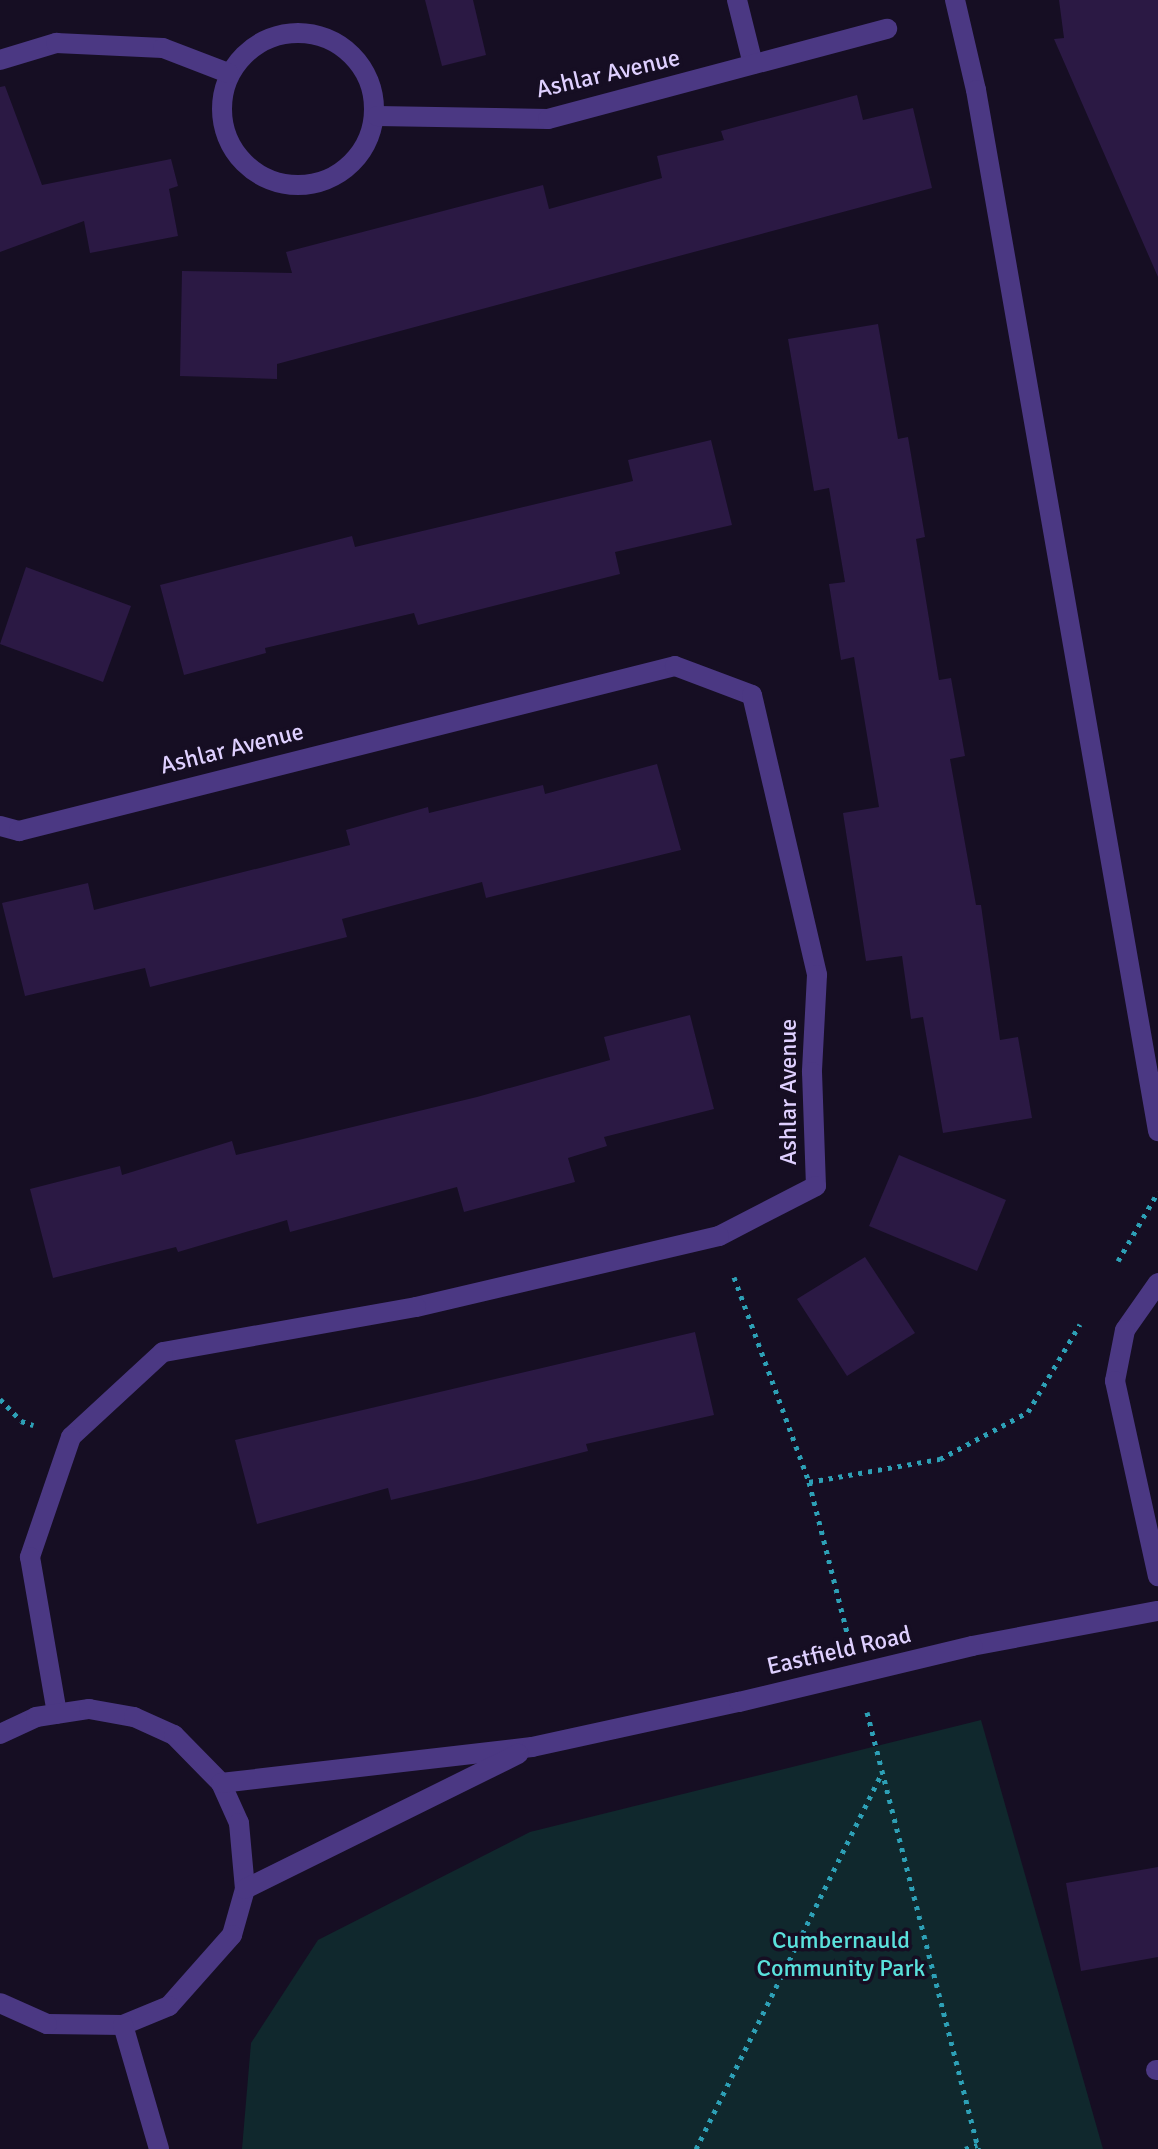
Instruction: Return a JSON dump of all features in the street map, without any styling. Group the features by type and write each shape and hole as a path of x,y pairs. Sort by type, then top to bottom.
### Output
{"street":[{"path":"737,0 753,64"},
{"path":"955,0 976,90 1158,1131"},
{"name":"Ashlar Avenue","path":"377,116 548,119 887,29"},
{"path":"321,33 364,65 377,116 359,159 322,184 276,184 239,159 221,118 228,73 267,36 321,33"},
{"path":"0,60 56,43 163,48 228,73"},
{"name":"Ashlar Avenue","path":"0,826 19,831 675,666 752,695 817,975 812,1072 816,1186 719,1236 416,1307 163,1352 71,1437 30,1557 57,1714"},
{"path":"1158,1283 1125,1330 1115,1381 1158,1576"},
{"name":"Eastfield Road","path":"221,1783 532,1747 739,1702 972,1646 1158,1611"},
{"path":"0,1734 57,1714 89,1709 134,1717 174,1735 221,1783 239,1823 245,1889 232,1935 169,2006 123,2025 47,2024 0,2003"},
{"name":"Eastfield Road","path":"245,1889 532,1747"},
{"path":"123,2025 159,2149"}],"path":[{"path":"1109,1275 1158,1192"},
{"path":"809,1482 940,1459 1028,1412 1085,1316"},
{"path":"696,2149 882,1773"},
{"path":"965,2149 977,2145"}],"green space":[{"name":"Cumbernauld Community Park","path":"981,1720 1103,2149 242,2149 251,2043 318,1940 530,1832"}],"building":[{"path":"425,0 473,0 486,55 442,66"},
{"path":"1059,0 1158,0 1158,277 1054,39 1064,38"},
{"path":"5,86 42,185 171,159 178,186 169,189 178,236 90,253 84,221 0,252 0,87"},
{"path":"857,95 863,120 913,108 932,188 277,364 277,379 180,376 182,271 292,273 286,252 543,185 549,209 662,178 657,156 724,140 721,131"},
{"path":"878,324 898,439 908,437 925,537 916,539 939,680 951,678 965,756 950,759 976,905 981,905 1000,1040 1018,1037 1032,1118 943,1133 923,1017 911,1019 902,956 866,961 843,813 879,807 854,657 841,660 829,584 845,582 829,488 814,491 788,339"},
{"path":"711,440 732,525 615,552 620,574 418,625 414,613 265,648 266,653 184,675 160,585 352,536 355,547 633,481 628,460"},
{"path":"26,567 131,606 103,682 0,644"},
{"path":"657,764 681,850 486,898 482,882 342,919 347,937 150,987 145,968 25,996 2,903 88,883 94,910 350,845 346,830 428,807 429,813 543,785 545,794"},
{"path":"690,1015 714,1109 604,1137 607,1146 568,1158 575,1182 464,1212 457,1187 290,1232 287,1220 178,1252 176,1247 53,1278 30,1189 120,1166 122,1175 232,1141 236,1155 477,1097 610,1060 604,1037"},
{"path":"899,1155 1006,1200 977,1271 869,1226"},
{"path":"865,1257 915,1333 847,1376 797,1299"},
{"path":"695,1332 714,1415 586,1444 588,1451 475,1480 391,1500 388,1488 257,1524 235,1440"},
{"path":"1158,1867 1158,1957 1081,1971 1066,1883"}]}
